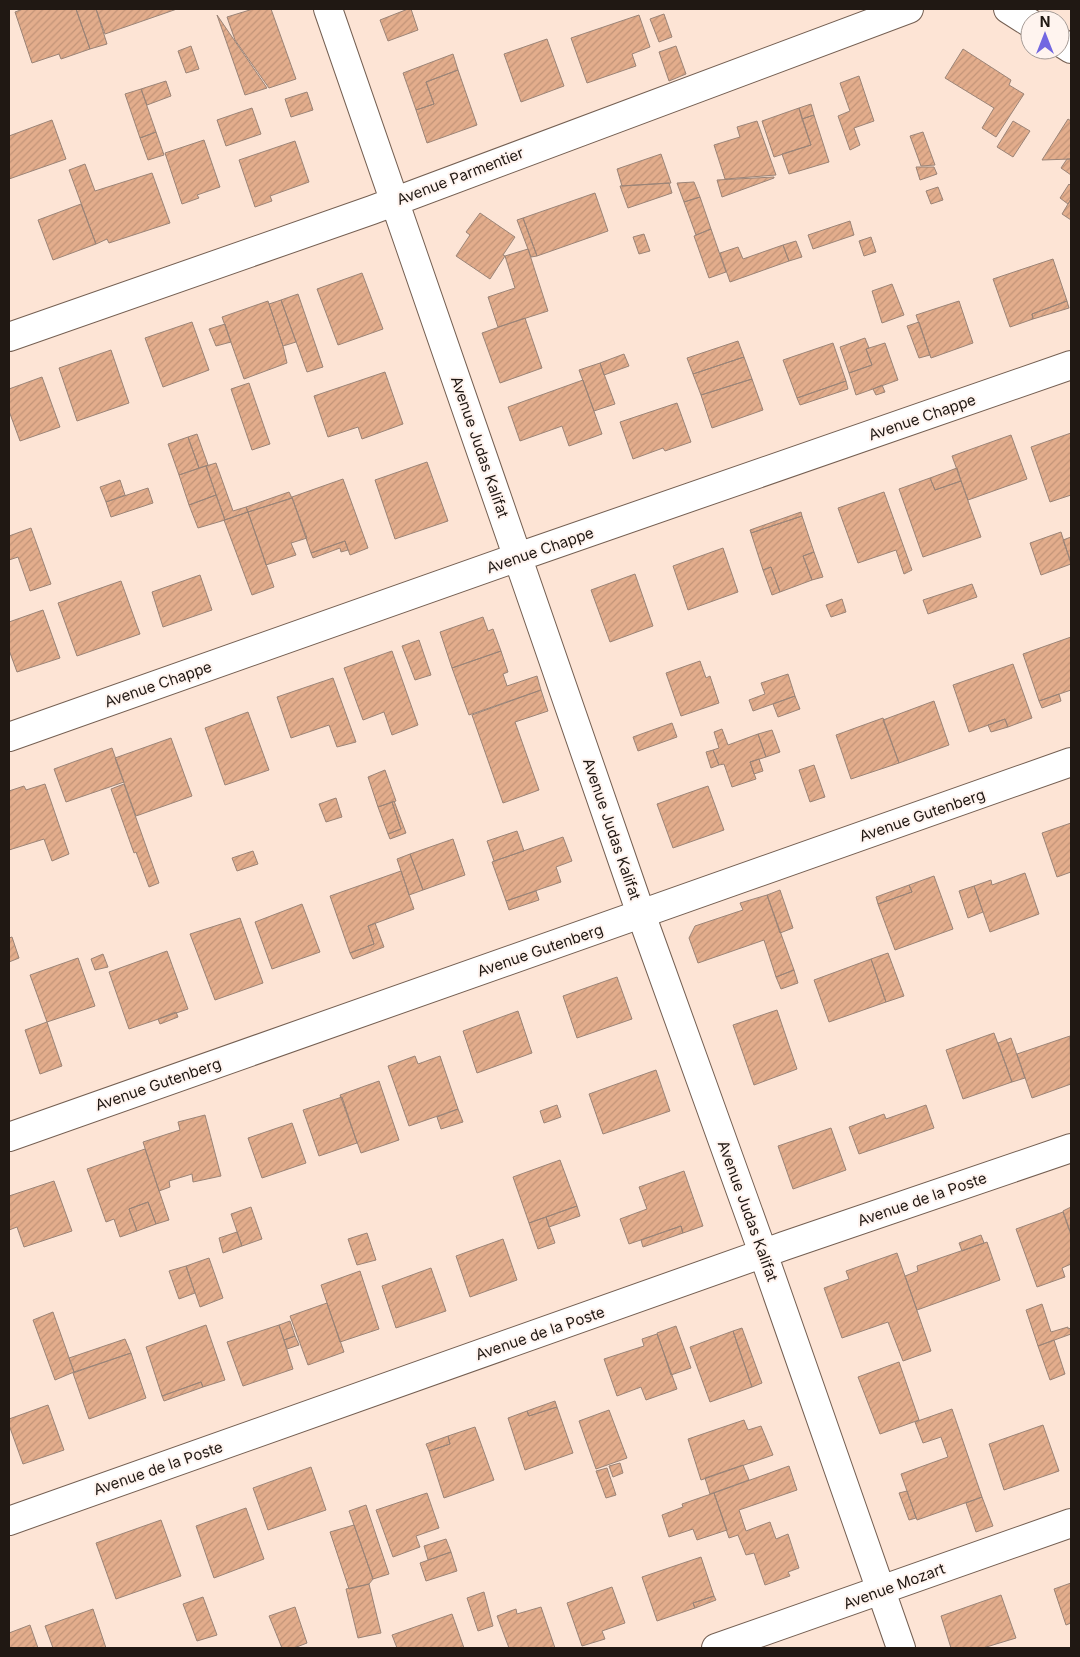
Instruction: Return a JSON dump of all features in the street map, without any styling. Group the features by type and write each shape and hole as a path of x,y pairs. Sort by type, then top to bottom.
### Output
{"street":[{"name":"Avenue Judas Kalifat","path":"328,9 641,914 901,1648"},
{"name":"Avenue Parmentier","path":"9,337 395,200 909,9"},
{"path":"1008,9 1020,17"},
{"name":"Avenue Chappe","path":"9,737 518,557 1071,365"},
{"name":"Avenue Gutenberg","path":"9,1137 1071,762"},
{"name":"Avenue de la Poste","path":"9,1521 763,1254 1071,1148"},
{"name":"Avenue Mozart","path":"716,1648 1071,1523"}],"building":[{"path":"23,9 76,9 90,49 61,59 59,54 32,63 15,12"},
{"path":"76,9 96,9 107,44 90,49"},
{"path":"96,9 177,9 105,34"},
{"path":"253,9 271,9 296,79 269,88 235,40 227,17"},
{"path":"411,9 418,30 388,41 380,20"},
{"path":"664,14 672,37 659,42 650,19"},
{"path":"217,15 267,88 245,95"},
{"path":"639,15 650,47 632,54 636,66 587,83 571,38"},
{"path":"547,39 564,86 521,102 504,54"},
{"path":"191,46 199,69 186,73 178,51"},
{"path":"676,46 686,74 669,81 659,52"},
{"path":"963,49 1011,80 1009,85 1024,94 996,137 982,128 994,108 945,78"},
{"path":"453,54 458,70 426,82 434,104 416,110 403,73"},
{"path":"458,70 477,125 427,143 416,110 434,104 426,82"},
{"path":"859,76 874,121 854,128 860,145 850,150 838,116 850,111 840,83"},
{"path":"166,81 171,96 147,105 141,89"},
{"path":"141,89 156,132 140,138 125,94"},
{"path":"307,92 313,110 291,117 285,99"},
{"path":"811,104 814,115 802,119 799,108"},
{"path":"252,108 261,134 226,146 217,120"},
{"path":"799,108 811,145 774,157 762,121"},
{"path":"814,115 829,162 789,174 782,154 811,145 802,119"},
{"path":"1068,119 1071,121 1071,159 1042,160"},
{"path":"52,120 66,159 9,179 9,136"},
{"path":"757,121 776,175 725,179 714,145 740,137 737,127"},
{"path":"1013,121 1030,131 1013,157 997,147"},
{"path":"156,132 164,155 148,160 140,138"},
{"path":"923,132 935,165 921,166 910,136"},
{"path":"204,140 220,187 197,195 199,198 182,204 165,153"},
{"path":"295,141 309,182 270,196 272,201 255,207 239,160"},
{"path":"661,154 671,183 622,186 617,169"},
{"path":"1067,159 1071,159 1071,175 1061,168"},
{"path":"85,164 95,191 152,173 170,223 109,243 107,239 96,244 69,170"},
{"path":"916,167 934,167 937,174 920,180"},
{"path":"774,177 722,197 717,180"},
{"path":"694,182 700,197 684,202 677,183"},
{"path":"669,183 672,193 628,208 620,186"},
{"path":"1069,184 1071,186 1071,199 1068,204 1060,198"},
{"path":"938,187 943,200 931,204 926,191"},
{"path":"595,193 608,231 537,256 523,218"},
{"path":"700,197 711,229 696,235 684,202"},
{"path":"1071,199 1071,220 1062,214"},
{"path":"81,204 96,244 53,260 38,220"},
{"path":"480,213 515,237 490,279 456,256 470,235 466,232"},
{"path":"523,218 537,256 531,257 517,220"},
{"path":"850,221 854,235 813,249 808,235"},
{"path":"711,229 726,272 709,278 694,236"},
{"path":"644,234 650,251 639,254 633,237"},
{"path":"871,237 876,252 864,256 859,241"},
{"path":"796,241 802,257 789,261 783,245"},
{"path":"783,245 789,261 730,282 720,253 738,247 743,259"},
{"path":"528,249 548,311 498,327 488,297 515,288 505,256"},
{"path":"1053,259 1067,301 1032,314 1033,319 1010,327 993,279"},
{"path":"362,273 383,329 338,345 317,289"},
{"path":"892,284 904,315 882,323 872,291"},
{"path":"298,294 323,367 307,372 281,300"},
{"path":"281,300 296,342 283,346 269,304"},
{"path":"268,301 287,363 244,379 222,317"},
{"path":"959,301 973,343 931,358 916,315"},
{"path":"1067,301 1069,308 1033,319 1032,314"},
{"path":"525,318 542,368 500,383 482,333"},
{"path":"192,322 209,370 163,387 145,338"},
{"path":"919,322 930,355 919,358 907,326"},
{"path":"225,324 231,342 216,346 209,329"},
{"path":"865,338 869,348 866,349 872,365 849,373 840,347"},
{"path":"738,341 744,357 693,374 687,358"},
{"path":"833,343 846,381 797,398 783,360"},
{"path":"885,343 898,380 856,395 849,373 872,365 866,349"},
{"path":"111,350 129,403 77,421 59,368"},
{"path":"624,354 629,366 604,375 600,363"},
{"path":"744,357 752,379 701,395 693,374"},
{"path":"600,363 615,404 594,411 579,370"},
{"path":"385,372 403,424 362,439 358,427 328,437 314,396"},
{"path":"42,377 60,427 20,441 9,411 9,389"},
{"path":"752,379 763,410 712,428 701,395"},
{"path":"583,380 602,434 569,446 562,426 520,441 508,407"},
{"path":"846,381 848,389 800,405 797,398"},
{"path":"249,383 270,444 252,450 231,389"},
{"path":"882,385 885,392 876,395 873,389"},
{"path":"677,403 691,442 665,451 663,448 633,459 620,422"},
{"path":"1071,433 1071,495 1050,502 1031,447"},
{"path":"197,434 208,465 199,468 188,437"},
{"path":"1011,435 1027,479 968,500 952,456"},
{"path":"188,437 199,468 179,475 168,444"},
{"path":"427,462 448,521 395,539 375,480"},
{"path":"216,463 233,511 246,507 248,512 225,520 206,466"},
{"path":"206,466 216,495 189,505 179,475"},
{"path":"957,468 961,481 935,490 930,478"},
{"path":"930,478 935,490 961,481 981,537 923,557 899,489"},
{"path":"343,479 368,548 350,555 345,541 311,553 292,497"},
{"path":"120,480 125,495 106,502 100,487"},
{"path":"148,488 153,503 111,517 106,502"},
{"path":"289,492 292,498 248,512 246,507"},
{"path":"884,492 912,570 904,574 896,550 858,563 838,508"},
{"path":"216,495 225,520 198,528 189,505"},
{"path":"292,498 307,538 291,543 296,555 266,565 248,512"},
{"path":"248,512 274,587 252,595 224,520"},
{"path":"801,512 802,516 751,533 750,530"},
{"path":"802,516 814,552 803,556 812,580 780,592 771,567 763,570 751,533"},
{"path":"31,528 51,584 30,591 18,557 9,560 9,536"},
{"path":"1061,532 1071,564 1041,575 1030,543"},
{"path":"1071,537 1071,562 1063,540"},
{"path":"345,541 348,550 341,552 340,548 313,558 311,553"},
{"path":"723,548 738,592 688,610 673,566"},
{"path":"814,552 823,577 812,580 803,556"},
{"path":"771,567 780,592 772,595 763,570"},
{"path":"635,574 653,626 610,642 591,590"},
{"path":"200,575 212,610 163,627 152,592"},
{"path":"121,581 140,634 77,656 58,603"},
{"path":"972,584 977,597 928,614 923,600"},
{"path":"842,599 846,612 831,617 826,605"},
{"path":"43,610 60,658 17,672 9,650 9,622"},
{"path":"483,617 488,631 493,629 501,651 452,668 440,632"},
{"path":"1071,637 1071,690 1039,701 1023,654"},
{"path":"419,640 431,675 415,680 402,646"},
{"path":"392,651 418,725 392,735 384,712 363,720 344,668"},
{"path":"501,651 508,672 503,674 507,686 537,676 541,690 469,715 452,668"},
{"path":"700,661 706,678 710,676 719,703 681,716 666,673"},
{"path":"1013,664 1032,718 1008,727 1005,719 969,732 953,685"},
{"path":"788,674 795,696 753,711 749,700 765,694 761,683"},
{"path":"333,678 356,742 337,747 329,725 291,738 277,697"},
{"path":"541,690 548,711 515,722 539,790 503,803 472,715"},
{"path":"1059,694 1061,701 1042,708 1039,701"},
{"path":"795,696 800,709 778,717 773,704"},
{"path":"934,701 949,745 899,763 883,720"},
{"path":"248,712 269,770 225,785 205,728"},
{"path":"883,718 899,763 851,779 836,735"},
{"path":"1005,719 1008,727 991,732 988,725"},
{"path":"672,723 677,737 638,751 633,737"},
{"path":"722,729 728,745 758,734 766,757 750,762 756,779 732,787 724,764 719,765 713,750 719,748 714,732"},
{"path":"772,730 780,752 766,757 758,734"},
{"path":"171,738 192,796 136,816 115,758"},
{"path":"112,748 124,782 66,802 54,769"},
{"path":"713,750 719,765 711,768 706,752"},
{"path":"759,759 763,771 754,774 750,762"},
{"path":"814,765 825,797 810,802 799,770"},
{"path":"385,770 396,801 378,807 368,777"},
{"path":"45,784 69,854 52,861 44,839 9,850 9,791 24,786 26,790"},
{"path":"124,784 159,883 149,887 136,852 134,853 111,789"},
{"path":"708,786 724,830 673,848 657,804"},
{"path":"336,798 342,817 326,822 319,804"},
{"path":"394,801 406,833 390,839 388,834 401,829 392,802"},
{"path":"392,802 401,829 388,834 378,807"},
{"path":"1071,823 1071,872 1057,877 1042,833"},
{"path":"517,831 524,851 494,861 487,841"},
{"path":"563,837 572,861 556,867 561,882 506,901 492,862"},
{"path":"453,839 465,875 423,890 410,854"},
{"path":"253,851 258,864 237,871 232,858"},
{"path":"410,854 423,890 409,895 397,859"},
{"path":"401,871 414,909 368,926 374,944 350,953 330,896"},
{"path":"1025,873 1039,914 990,932 974,886 991,880 992,885"},
{"path":"934,876 953,929 895,950 878,904 912,892 909,885"},
{"path":"909,885 912,892 878,904 876,897"},
{"path":"974,886 983,912 968,918 959,891"},
{"path":"780,890 793,928 780,933 767,895"},
{"path":"536,891 539,900 509,910 506,901"},
{"path":"767,895 794,970 776,977 764,940 698,963 689,938 695,926 743,910 740,903"},
{"path":"302,904 320,952 272,969 255,922"},
{"path":"240,918 263,983 215,1000 190,934"},
{"path":"375,923 384,947 353,959 350,953 374,944 368,926"},
{"path":"12,937 19,958 9,962 9,938"},
{"path":"167,951 188,1009 129,1029 109,972"},
{"path":"888,953 904,996 886,1002 871,959"},
{"path":"103,954 108,967 95,970 91,959"},
{"path":"78,958 95,1006 47,1022 30,975"},
{"path":"871,959 886,1002 829,1022 814,980"},
{"path":"794,970 798,983 781,989 776,977"},
{"path":"617,977 632,1019 577,1038 563,996"},
{"path":"777,1010 797,1069 754,1085 733,1025"},
{"path":"518,1011 532,1053 477,1073 463,1031"},
{"path":"176,1012 178,1017 160,1024 158,1019"},
{"path":"47,1022 62,1066 40,1074 25,1030"},
{"path":"994,1033 1012,1082 963,1099 946,1050"},
{"path":"1070,1036 1071,1084 1032,1098 1017,1054"},
{"path":"1011,1038 1025,1078 1012,1082 998,1043"},
{"path":"415,1056 418,1064 440,1056 458,1109 409,1126 388,1066"},
{"path":"656,1070 670,1111 603,1134 589,1094"},
{"path":"379,1081 399,1140 361,1153 340,1095"},
{"path":"342,1097 357,1143 319,1156 303,1110"},
{"path":"557,1105 561,1117 544,1123 540,1111"},
{"path":"926,1105 934,1128 859,1154 849,1127 884,1114 886,1119"},
{"path":"458,1109 463,1122 441,1129 437,1117"},
{"path":"205,1115 221,1176 193,1182 192,1174 169,1181 170,1187 159,1191 143,1142 180,1130 178,1122"},
{"path":"292,1123 306,1163 262,1178 248,1138"},
{"path":"831,1128 846,1170 793,1189 778,1146"},
{"path":"145,1149 169,1220 156,1224 148,1202 129,1209 137,1231 120,1237 114,1219 106,1222 87,1169"},
{"path":"560,1160 577,1206 529,1223 513,1177"},
{"path":"684,1171 703,1226 683,1233 681,1226 629,1244 620,1219 647,1209 639,1187"},
{"path":"54,1181 72,1231 24,1247 17,1227 9,1230 9,1196"},
{"path":"148,1202 156,1224 137,1231 129,1209"},
{"path":"577,1206 580,1216 549,1227 546,1217"},
{"path":"251,1207 262,1239 242,1246 231,1214"},
{"path":"1071,1207 1071,1230 1070,1231 1063,1211"},
{"path":"1063,1212 1071,1235 1071,1264 1062,1268 1065,1277 1037,1287 1016,1229"},
{"path":"546,1217 555,1243 538,1249 529,1223"},
{"path":"681,1226 683,1233 643,1247 641,1240"},
{"path":"237,1232 242,1246 223,1253 219,1238"},
{"path":"367,1233 376,1260 357,1265 348,1239"},
{"path":"981,1235 984,1243 962,1251 959,1243"},
{"path":"503,1239 517,1280 470,1297 456,1256"},
{"path":"987,1242 1000,1280 917,1310 905,1276 918,1271 917,1266"},
{"path":"897,1253 931,1351 903,1361 888,1322 842,1338 824,1288 849,1279 846,1271"},
{"path":"209,1258 223,1298 200,1307 186,1266"},
{"path":"186,1266 195,1293 179,1299 169,1271"},
{"path":"431,1268 446,1311 396,1328 382,1286"},
{"path":"360,1271 379,1329 340,1342 321,1285"},
{"path":"327,1303 344,1352 308,1365 290,1316"},
{"path":"1042,1304 1051,1332 1068,1327 1068,1329 1071,1328 1071,1334 1038,1346 1026,1310"},
{"path":"53,1312 74,1372 55,1380 33,1320"},
{"path":"290,1321 295,1336 284,1340 279,1325"},
{"path":"206,1325 225,1380 203,1387 201,1382 162,1396 146,1347"},
{"path":"279,1325 293,1369 243,1386 227,1342"},
{"path":"676,1326 691,1368 671,1375 657,1333"},
{"path":"742,1328 762,1383 752,1387 733,1331"},
{"path":"733,1331 752,1387 710,1402 690,1347"},
{"path":"657,1334 677,1389 646,1400 641,1387 617,1396 604,1359 644,1346 642,1339"},
{"path":"295,1336 299,1345 287,1349 284,1340"},
{"path":"125,1339 131,1353 74,1372 69,1358"},
{"path":"1054,1340 1065,1374 1050,1380 1038,1346"},
{"path":"131,1353 146,1398 89,1419 73,1373"},
{"path":"899,1362 919,1420 880,1434 858,1377"},
{"path":"201,1382 203,1387 164,1401 162,1396"},
{"path":"555,1401 557,1407 529,1416 527,1411"},
{"path":"48,1405 64,1450 23,1464 9,1425 9,1419"},
{"path":"557,1407 573,1453 525,1470 508,1418 527,1411 529,1416"},
{"path":"952,1409 982,1497 917,1520 901,1474 948,1457 941,1437 923,1443 915,1422"},
{"path":"609,1410 627,1458 596,1469 579,1421"},
{"path":"744,1420 748,1430 761,1426 773,1455 701,1480 688,1439"},
{"path":"1043,1425 1059,1471 1004,1490 989,1444"},
{"path":"475,1427 494,1480 444,1498 429,1451 450,1444 448,1436"},
{"path":"448,1436 450,1444 429,1451 426,1444"},
{"path":"620,1463 623,1473 613,1477 609,1466"},
{"path":"743,1465 749,1480 710,1494 705,1478"},
{"path":"789,1466 797,1490 739,1510 746,1531 770,1522 776,1539 788,1534 799,1568 788,1572 790,1576 765,1585 754,1553 746,1555 738,1535 729,1538 714,1493"},
{"path":"311,1467 326,1510 268,1530 253,1488"},
{"path":"607,1468 616,1495 606,1498 596,1471"},
{"path":"907,1491 916,1518 909,1520 899,1493"},
{"path":"427,1493 439,1528 416,1536 420,1547 393,1557 376,1510"},
{"path":"714,1493 727,1530 697,1540 693,1529 669,1537 662,1515 683,1507 682,1504"},
{"path":"982,1497 993,1526 976,1532 966,1503"},
{"path":"366,1505 389,1574 373,1579 349,1511"},
{"path":"246,1508 264,1559 214,1578 196,1526"},
{"path":"161,1520 181,1576 116,1599 96,1543"},
{"path":"354,1525 373,1579 369,1584 349,1589 330,1532"},
{"path":"446,1539 451,1552 428,1560 424,1546"},
{"path":"451,1552 457,1571 426,1581 420,1563"},
{"path":"701,1557 714,1596 693,1603 695,1608 657,1621 642,1577"},
{"path":"1071,1583 1071,1623 1066,1625 1054,1589"},
{"path":"369,1584 381,1633 358,1638 346,1589"},
{"path":"612,1587 625,1623 602,1631 605,1639 582,1646 567,1603"},
{"path":"484,1592 493,1626 478,1631 467,1598"},
{"path":"1001,1595 1016,1638 983,1648 951,1648 941,1616"},
{"path":"714,1596 716,1600 695,1608 693,1603"},
{"path":"203,1597 217,1635 197,1641 183,1604"},
{"path":"295,1607 307,1643 294,1648 282,1648 269,1616"},
{"path":"541,1607 555,1648 509,1648 497,1616 516,1609 517,1614"},
{"path":"93,1609 106,1648 53,1648 45,1626"},
{"path":"452,1614 464,1648 397,1648 392,1635"},
{"path":"30,1625 38,1648 9,1648 9,1633"}]}
